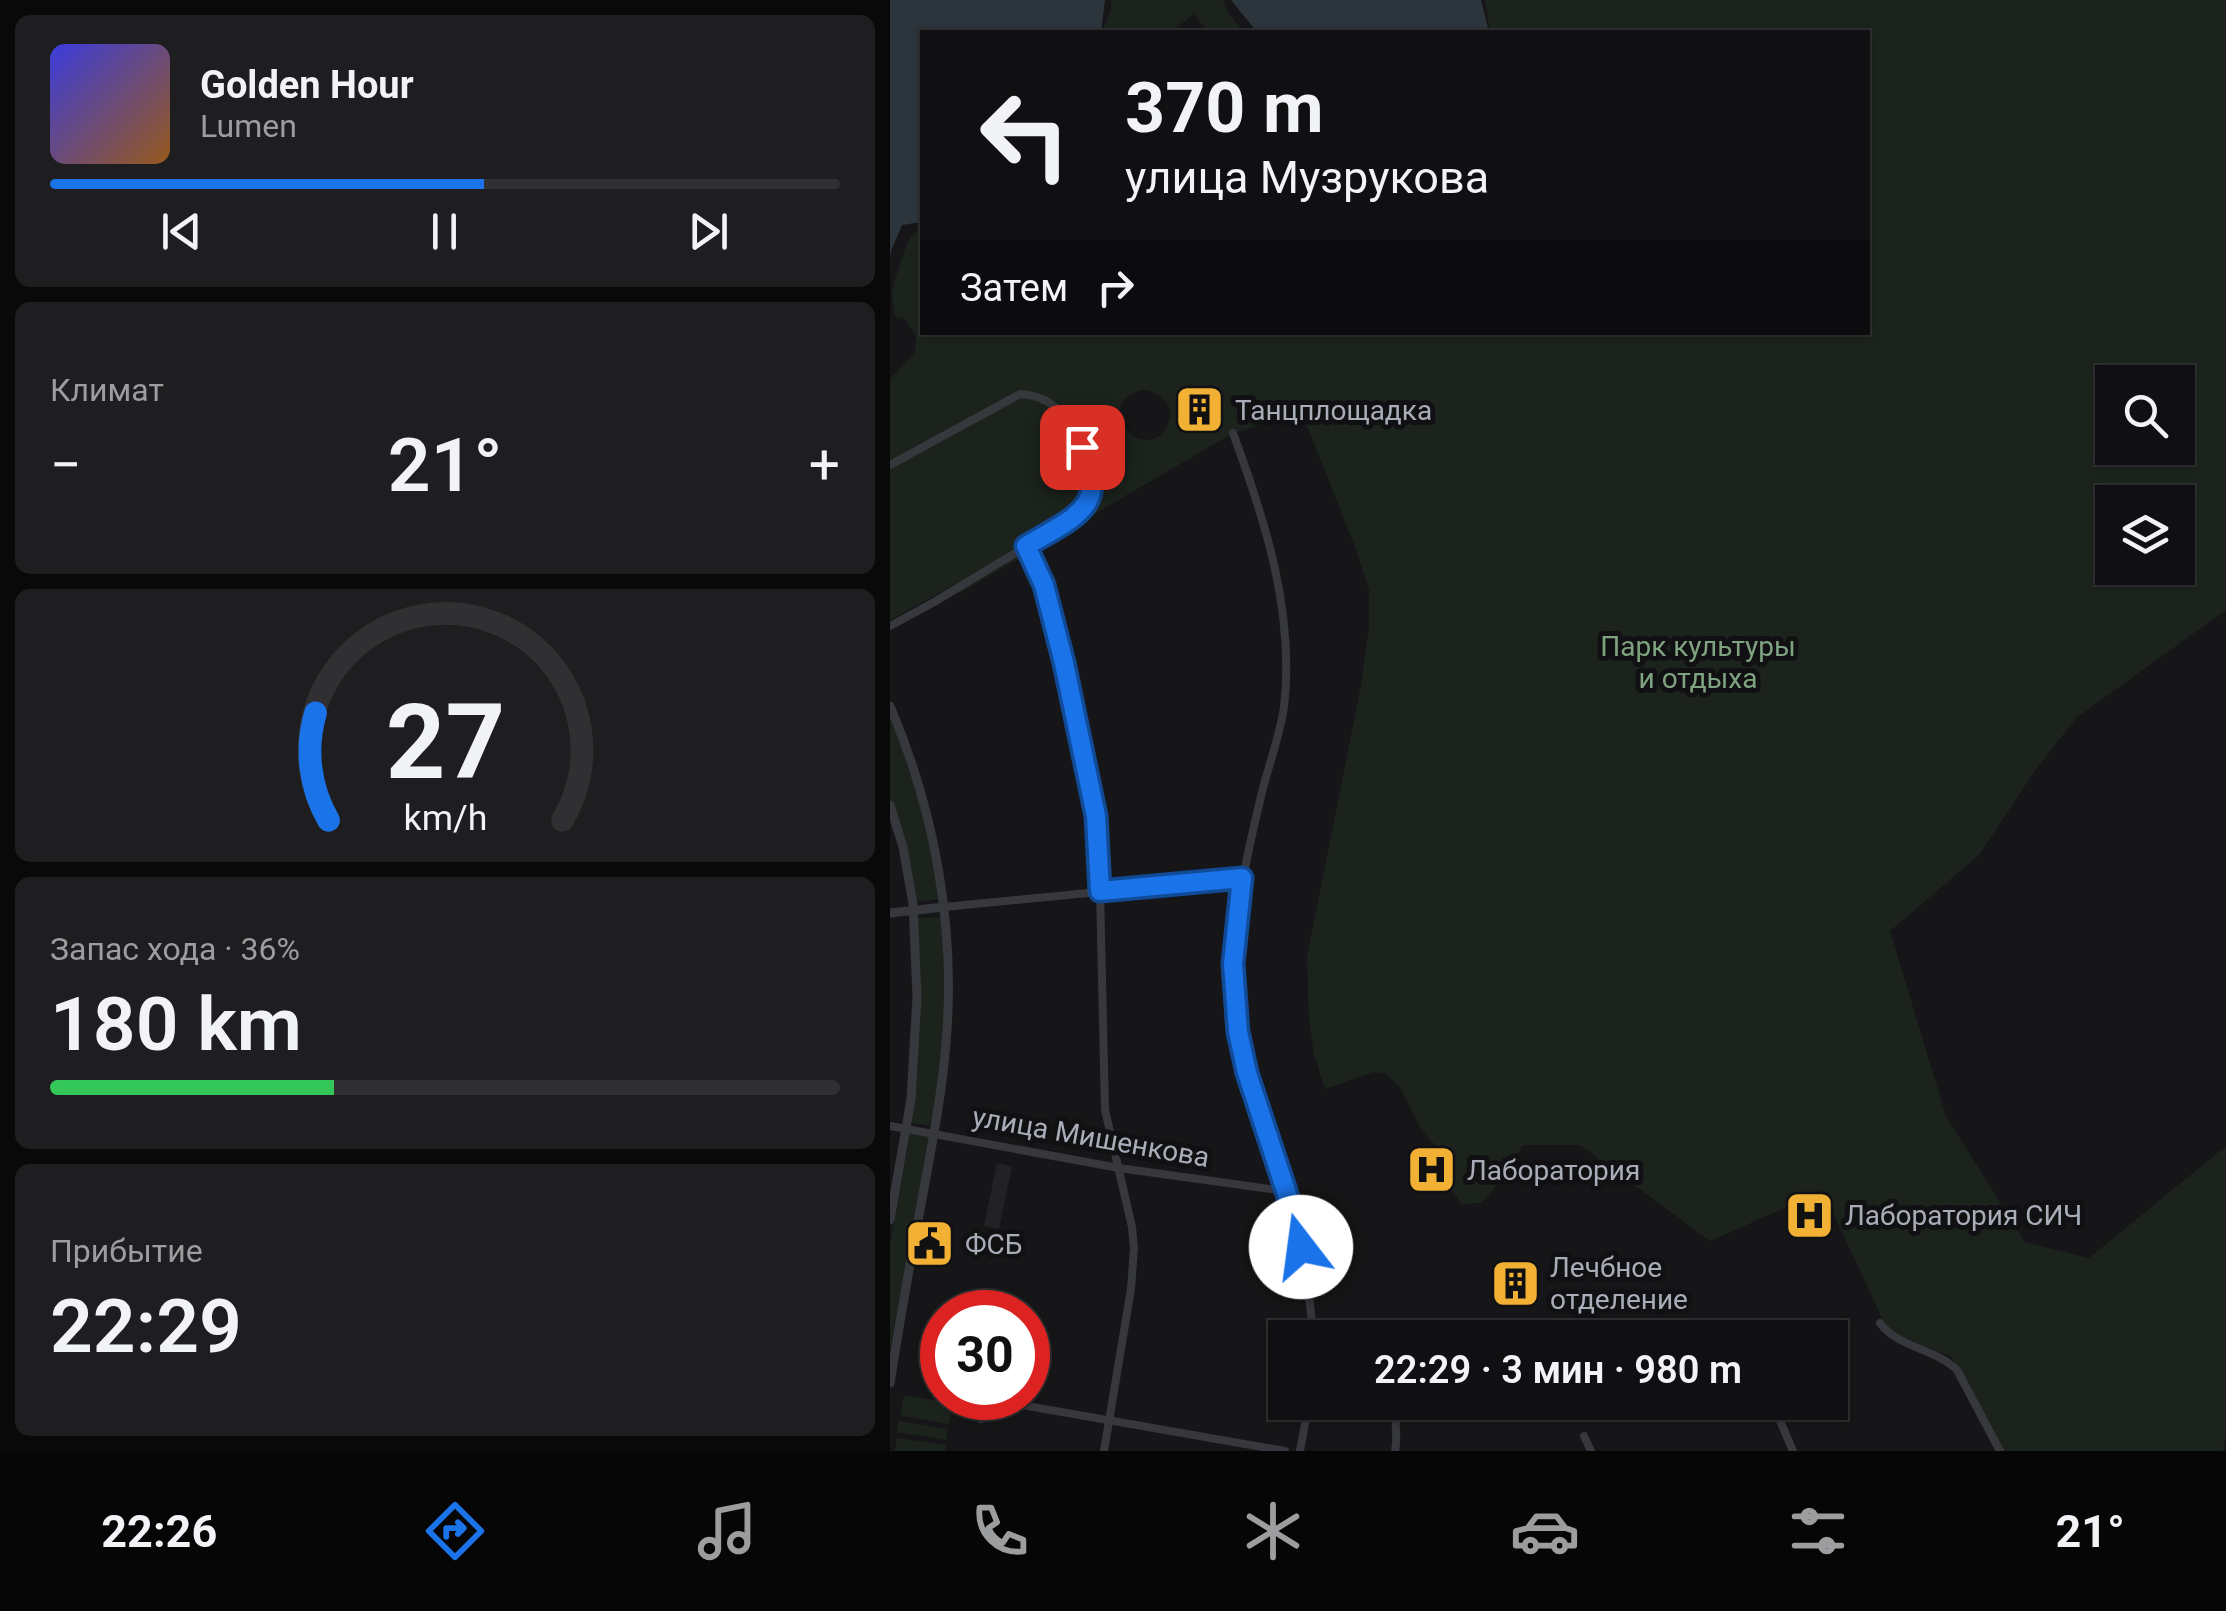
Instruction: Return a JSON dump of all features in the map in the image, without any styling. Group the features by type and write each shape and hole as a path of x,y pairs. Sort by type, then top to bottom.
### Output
{"street":[{"path":"890,466 1020,394 1051,403 1067,417 1092,467 1091,495 1073,518 890,626"},
{"path":"1233,433 1276,570 1286,664 1283,710 1242,878 1233,964 1238,1032 1247,1073 1286,1191 1305,1269 1310,1320"},
{"path":"1026,546 1044,585 1096,816 1105,1110 1132,1227 1134,1268 1104,1451"},
{"path":"890,706 924,803 937,858 948,961 943,1078 890,1383"},
{"path":"890,805 914,910 916,1023 907,1128 890,1220"},
{"path":"890,913 1242,878"},
{"name":"улица Мишенкова","path":"890,1126 1119,1168 1286,1191"},
{"path":"1880,1323 1888,1335 1935,1354 1957,1370 2000,1451"},
{"path":"1050,1408 1285,1451"},
{"path":"1300,1451 1306,1420"},
{"path":"1395,1420 1398,1436 1395,1451"},
{"path":"1780,1420 1793,1451"},
{"path":"1584,1436 1591,1451"}],"shaded area":[{"path":"890,0 1105,0 1101,30 920,30 920,222 902,225 890,262"},
{"path":"1231,0 1481,0 1488,30 1255,30"},
{"path":"997,1163 1012,1166 999,1229 984,1226"}],"green space":[{"path":"1111,0 1223,0 1242,30 1206,30 1194,14 1174,30 1103,30"},
{"name":"Парк культуры и отдыха","path":"1485,0 2226,0 2226,610 2076,718 2034,772 1980,854 1890,931 1946,1116 2025,1242 2089,1258 2226,1146 2223,1451 2001,1451 1952,1357 1888,1331 1823,1191 1710,1241 1580,1145 1523,1145 1491,1193 1480,1203 1461,1204 1448,1183 1436,1146 1422,1131 1400,1087 1384,1073 1373,1072 1325,1089 1309,1019 1307,957 1361,685 1369,627 1369,590 1302,413 1233,433 960,593 954,585 890,620 890,379 915,353 916,336 905,319 895,317 893,294 908,241 920,229 920,335 1870,335 1870,30 1490,30","holes":["1141,390 1165,401 1170,419 1158,437 1136,437 1120,420 1120,409 1126,398"]},
{"path":"890,713 924,814 940,899 916,902 890,798"},
{"path":"942,917 943,1041 932,1126 910,1123 920,1023 918,918"},
{"path":"910,1133 929,1137 890,1352 890,1244"},
{"path":"904,1395 920,1398 920,1419 900,1415"},
{"path":"899,1421 948,1429 946,1440 897,1432"},
{"path":"897,1438 946,1445 945,1451 895,1451"}],"place":[{"name":"Танцплощадка","path":"1200,410"},
{"name":"Лаборатория","path":"1432,1170"},
{"name":"Лаборатория СИЧ","path":"1810,1215"},
{"name":"ФСБ","path":"930,1244"},
{"name":"Лечбное отделение","path":"1515,1283"}],"route":[{"path":"1082,447 1092,467 1093,486 1087,503 1073,518 1026,546 1044,585 1064,663 1096,816 1100,891 1242,878 1233,964 1238,1032 1301,1247"}]}
